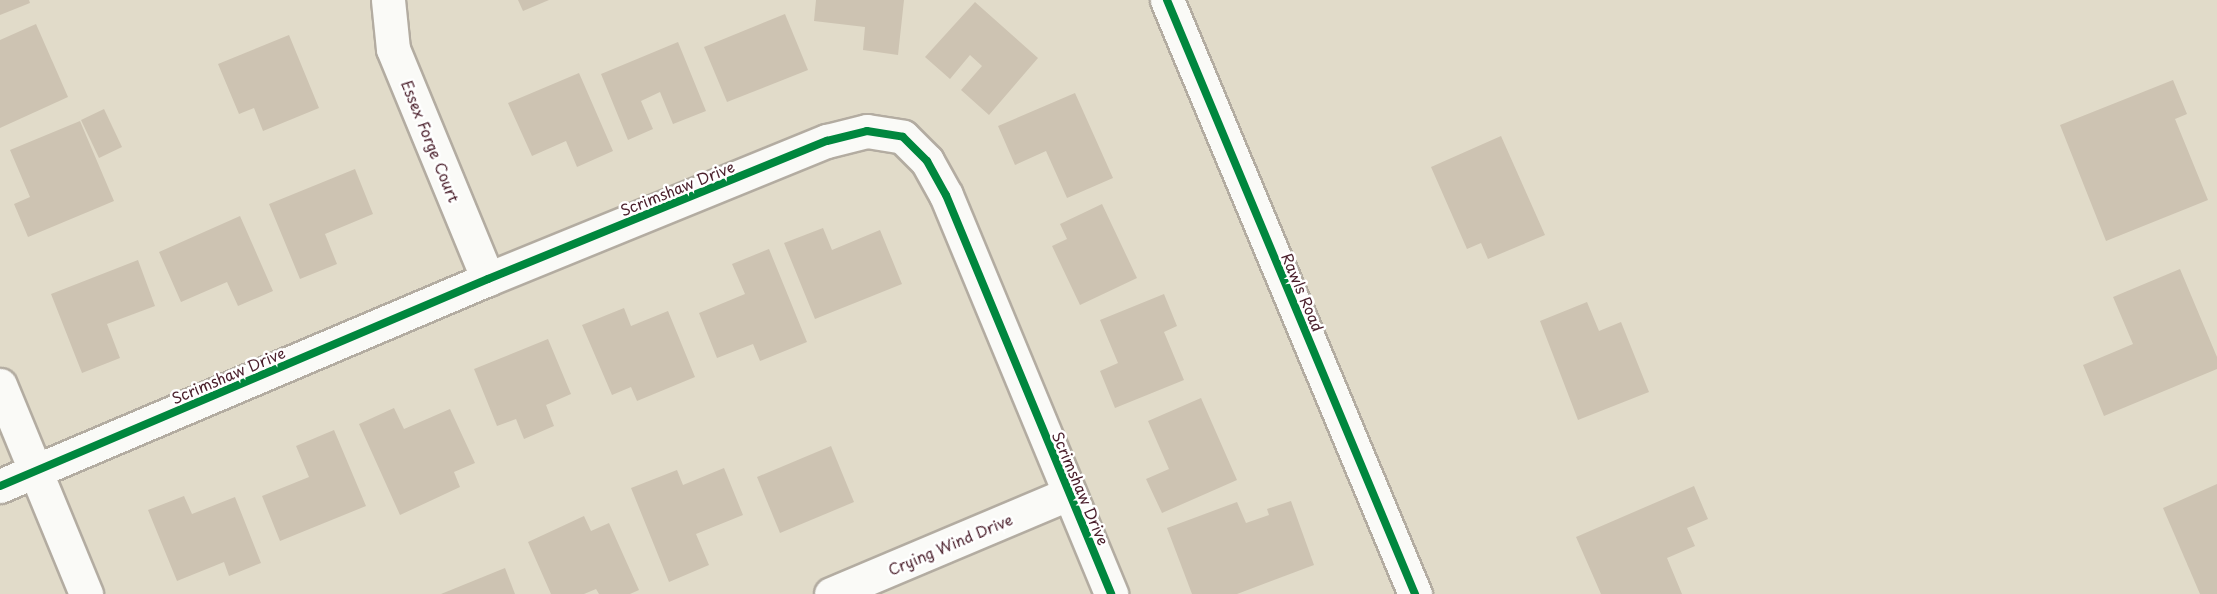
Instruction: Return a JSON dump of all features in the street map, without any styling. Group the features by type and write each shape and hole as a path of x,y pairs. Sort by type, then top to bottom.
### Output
{"street":[{"name":"Essex Forge Court","path":"388,0 393,49 488,279"},
{"name":"Rawls Road","path":"1167,0 1414,594"},
{"name":"Scrimshaw Drive","path":"0,486 488,279 827,141 867,131 903,137 927,161 946,195 1111,594"},
{"path":"0,385 86,594"},
{"name":"Crying Wind Drive","path":"831,594 1068,494"}],"building":[{"path":"0,0 29,0 30,3 0,15"},
{"path":"518,0 549,0 523,11"},
{"path":"816,0 904,0 898,55 863,50 865,27 814,21"},
{"path":"975,2 1038,58 989,115 961,90 982,66 970,55 950,79 925,57"},
{"path":"785,14 808,70 727,102 704,47"},
{"path":"36,24 68,97 0,128 0,40"},
{"path":"289,35 319,108 263,131 254,108 239,114 218,64"},
{"path":"678,42 706,111 673,124 660,92 641,101 653,129 628,140 601,74"},
{"path":"579,73 613,151 577,167 566,141 532,156 508,103"},
{"path":"2173,80 2187,114 2175,119 2208,200 2106,241 2060,125"},
{"path":"1075,93 1113,178 1067,198 1046,151 1015,165 998,126"},
{"path":"104,109 122,147 99,158 81,120"},
{"path":"80,121 114,201 28,237 14,204 30,197 10,150"},
{"path":"1501,136 1545,235 1488,259 1481,243 1467,249 1431,167"},
{"path":"355,169 373,214 325,234 337,264 300,279 269,204"},
{"path":"1102,204 1137,278 1080,305 1052,246 1067,239 1060,224"},
{"path":"240,216 273,291 238,306 227,282 181,302 159,252"},
{"path":"823,228 832,250 880,230 902,284 815,319 784,243"},
{"path":"769,249 807,342 760,361 753,344 717,358 699,313 745,294 732,264"},
{"path":"138,260 155,306 107,324 120,358 82,373 51,294"},
{"path":"2180,269 2217,357 2217,369 2104,416 2083,365 2133,344 2113,297"},
{"path":"1164,294 1177,326 1164,332 1184,380 1115,408 1100,371 1118,363 1100,320"},
{"path":"1587,302 1599,331 1621,322 1649,392 1578,420 1540,321"},
{"path":"624,308 631,326 668,311 695,377 637,401 631,387 612,395 582,325"},
{"path":"548,339 571,394 546,405 554,426 524,439 516,419 497,426 474,369"},
{"path":"1201,398 1237,480 1162,513 1146,479 1169,469 1148,421"},
{"path":"394,408 404,429 450,409 475,463 454,472 460,487 400,515 359,424"},
{"path":"334,430 366,506 280,541 262,496 309,477 296,446"},
{"path":"831,446 854,502 780,533 757,477"},
{"path":"724,468 743,515 696,534 709,565 669,582 631,488 677,470 683,485"},
{"path":"2217,484 2217,594 2200,594 2163,508"},
{"path":"1694,486 1708,519 1687,528 1695,546 1667,558 1682,594 1601,594 1576,537"},
{"path":"184,496 192,514 235,497 261,563 229,576 224,562 177,581 148,510"},
{"path":"1291,501 1314,565 1237,594 1192,594 1167,528 1237,502 1246,523 1269,515 1267,509"},
{"path":"584,516 591,531 609,523 639,590 630,594 599,594 596,589 584,594 551,594 528,542"},
{"path":"505,568 515,594 441,594"}],"cycle path":[{"path":"1167,0 1415,594"},
{"path":"0,486 488,279 827,141 867,131 903,137 927,161 946,195 1111,594"}]}
